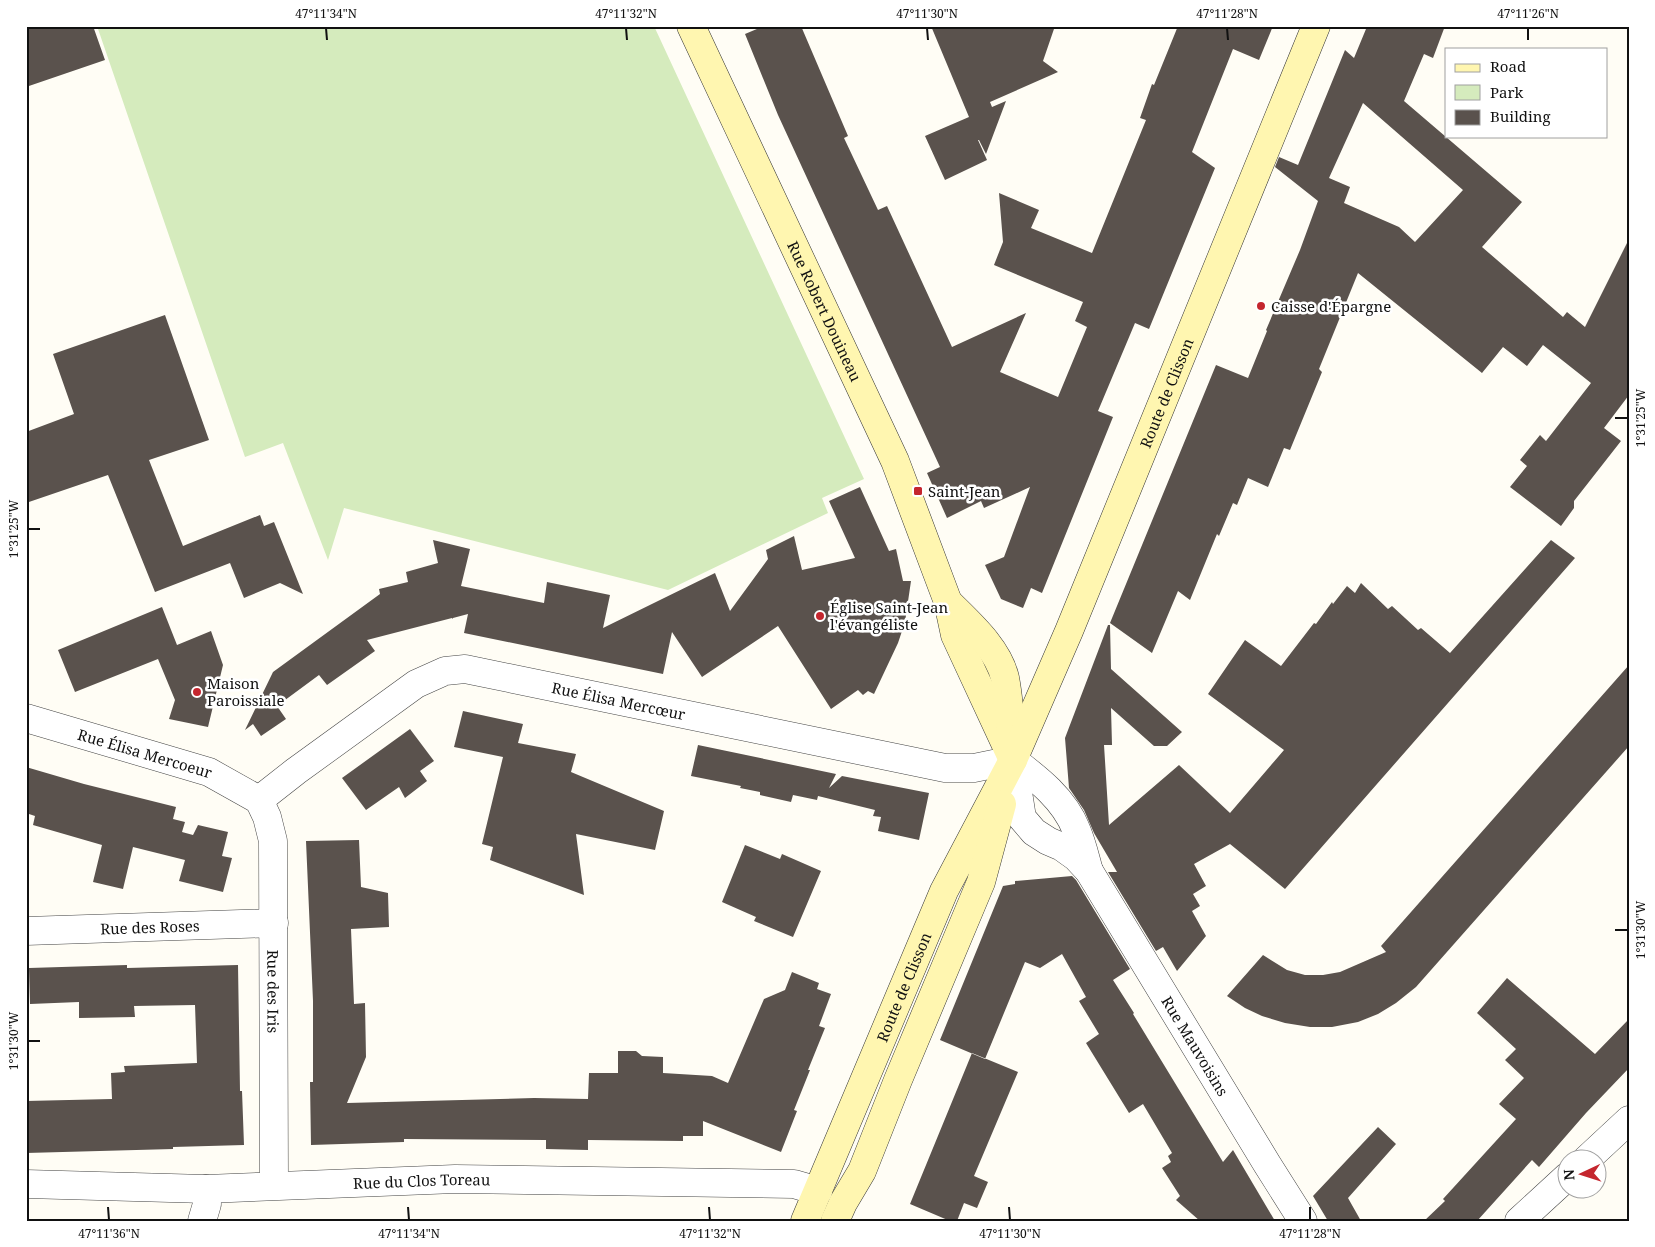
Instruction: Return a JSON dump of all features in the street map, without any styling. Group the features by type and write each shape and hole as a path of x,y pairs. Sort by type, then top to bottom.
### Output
{"main road":[{"name":"Rue Robert Douineau","path":"691,26 895,461 948,602 976,629 989,645 1004,677 1013,760"},
{"name":"Route de Clisson","path":"806,1221 944,891 1013,760 1069,631 1316,26"},
{"name":"Route de Clisson","path":"839,1212 862,1171 981,882 1013,760"},
{"path":"818,1192 839,1212"}],"street":[{"name":"Rue Élisa Mercœur","path":"259,800 416,684 445,671 465,669 945,768 974,768 1013,760"},
{"name":"Rue Élisa Mercoeur","path":"26,718 209,772 259,800"},
{"name":"Rue Mauvoisins","path":"1013,760 1050,789 1064,808 1076,828 1089,871"},
{"name":"Rue Mauvoisins","path":"1013,760 1022,818 1034,832 1062,847 1076,857 1089,871 1303,1221"},
{"name":"Rue des Iris","path":"259,800 267,817 273,841 274,1185"},
{"name":"Rue des Roses","path":"26,931 274,923"},
{"path":"1597,1150 1629,1120"},
{"name":"Rue du Clos Toreau","path":"26,1184 206,1188 456,1179 794,1184 818,1192"},
{"path":"1519,1221 1558,1185"},
{"path":"202,1221 207,1204 206,1188"}],"green space":[{"path":"97,26 654,26 864,479 822,498 828,513 668,590 344,508 328,560 283,443 245,457"}],"building":[{"path":"26,26 93,26 105,60 26,87"},
{"path":"764,26 801,26 848,136 844,138 878,210 887,206 952,347 1026,313 1000,372 1058,397 1087,327 1075,321 1083,302 994,265 1003,242 999,193 1039,210 1031,228 1092,253 1146,120 1140,118 1152,84 1154,85 1178,26 1273,26 1259,60 1233,49 1192,152 1215,168 1149,329 1135,323 1098,411 1113,417 1042,593 1031,588 1023,608 1001,599 985,565 1004,557 1030,487 984,508 981,501 947,518 927,473 940,467 778,115 745,34"},
{"path":"931,26 1055,26 1043,61 1058,72 990,102 992,107 1006,101 986,154 978,140 987,160 945,180 925,136 969,117"},
{"path":"1359,26 1445,26 1433,58 1424,54 1404,101 1522,202 1482,247 1563,317 1567,312 1585,327 1629,239 1629,395 1604,428 1621,441 1574,501 1574,508 1561,526 1510,487 1527,466 1520,460 1540,435 1546,441 1591,383 1543,345 1527,366 1503,347 1482,373 1358,273 1319,369 1322,372 1290,450 1284,448 1268,487 1248,478 1237,505 1233,503 1219,536 1217,534 1190,600 1178,591 1152,653 1110,623 1216,365 1248,378 1318,201 1275,167 1279,157 1298,165 1345,50 1354,58 1366,29","holes":["1363,103 1463,190 1415,242 1399,227 1344,203 1350,187 1329,178"]},
{"path":"165,315 209,440 149,460 183,546 260,515 264,526 274,522 303,594 280,583 244,598 230,563 155,592 108,475 26,503 26,432 74,414 53,354"},
{"path":"860,487 889,551 896,549 903,581 911,581 905,622 898,643 874,694 868,691 863,695 858,690 831,709 778,626 702,677 672,632 663,674 464,633 468,614 367,640 375,651 327,685 319,675 277,706 286,719 261,736 253,724 245,730 273,672 380,594 379,589 408,582 406,572 438,563 433,540 470,549 461,586 544,603 547,582 610,595 603,628 715,573 730,611 768,559 766,550 794,536 802,570 855,558 829,501"},
{"path":"1551,540 1575,558 1285,889 1230,844 1194,864 1206,886 1193,894 1200,906 1192,911 1206,936 1177,971 1163,947 1156,951 1108,872 1117,872 1094,833 1084,810 1069,788 1065,738 1108,625 1110,625 1111,669 1182,732 1167,746 1154,746 1111,708 1112,745 1104,745 1109,825 1179,765 1230,813 1284,750 1208,694 1245,640 1281,666 1314,623 1316,624 1332,602 1333,604 1347,586 1355,593 1361,583 1388,609 1392,606 1418,630 1421,628 1450,653"},
{"path":"162,607 177,645 211,631 223,665 208,727 169,719 175,700 158,659 75,692 58,650"},
{"path":"1629,665 1629,746 1416,987 1378,1014 1358,1022 1332,1027 1310,1027 1285,1023 1262,1016 1227,996 1263,955 1287,970 1305,975 1323,975 1340,972 1386,952 1381,946"},
{"path":"463,711 523,724 518,743 576,754 571,772 664,811 655,850 576,834 584,895 490,860 493,847 482,844 503,757 454,747"},
{"path":"410,729 434,761 420,771 427,781 405,798 399,787 366,810 342,778"},
{"path":"698,745 836,774 829,788 842,776 929,793 919,840 878,831 881,817 873,816 875,810 818,796 817,800 793,795 791,802 760,795 760,792 740,788 741,786 691,776"},
{"path":"26,767 176,807 173,819 185,822 182,832 193,835 198,825 228,832 222,856 232,858 223,892 179,881 185,860 133,847 123,889 93,882 102,845 33,825 35,816 26,813"},
{"path":"359,840 361,887 388,893 389,927 351,929 354,1004 365,1003 366,1057 347,1103 534,1098 588,1099 589,1073 618,1073 618,1051 636,1051 642,1056 663,1057 663,1073 712,1076 728,1083 764,999 785,990 792,972 819,983 817,989 831,994 819,1026 825,1028 808,1070 810,1070 794,1110 797,1111 781,1152 703,1121 703,1136 683,1136 683,1141 588,1140 588,1150 546,1149 546,1140 404,1139 404,1142 311,1145 310,1082 313,1082 313,1001 306,841"},
{"path":"745,845 780,859 782,854 821,871 793,937 754,921 756,917 722,902"},
{"path":"1072,876 1130,969 1113,980 1133,1014 1223,1162 1233,1150 1275,1221 1200,1221 1176,1200 1180,1196 1162,1168 1171,1162 1168,1156 1172,1153 1143,1104 1129,1113 1086,1043 1099,1034 1079,1001 1086,997 1062,954 1040,968 1025,962 985,1059 940,1040 1003,886 1015,884 1015,881"},
{"path":"127,965 127,968 238,965 240,1091 242,1091 244,1145 26,1153 26,1101 112,1099 111,1073 125,1072 124,1066 197,1063 195,1005 134,1006 135,1017 79,1018 79,1002 30,1004 29,968"},
{"path":"1507,978 1595,1054 1629,1019 1629,1068 1586,1113 1539,1167 1532,1160 1477,1221 1424,1221 1445,1201 1443,1199 1516,1119 1499,1104 1524,1078 1505,1060 1516,1049 1477,1013"},
{"path":"972,1053 1018,1072 974,1176 988,1182 977,1208 964,1203 957,1221 950,1221 910,1204"},
{"path":"1378,1127 1396,1144 1348,1198 1361,1221 1328,1221 1313,1196"}],"place":[{"name":"Caisse d'Épargne","path":"1261,306"},
{"name":"Saint-Jean","path":"918,491"},
{"name":"Église Saint-Jean l'évangéliste","path":"820,616"},
{"name":"Maison Paroissiale","path":"197,692"}]}
